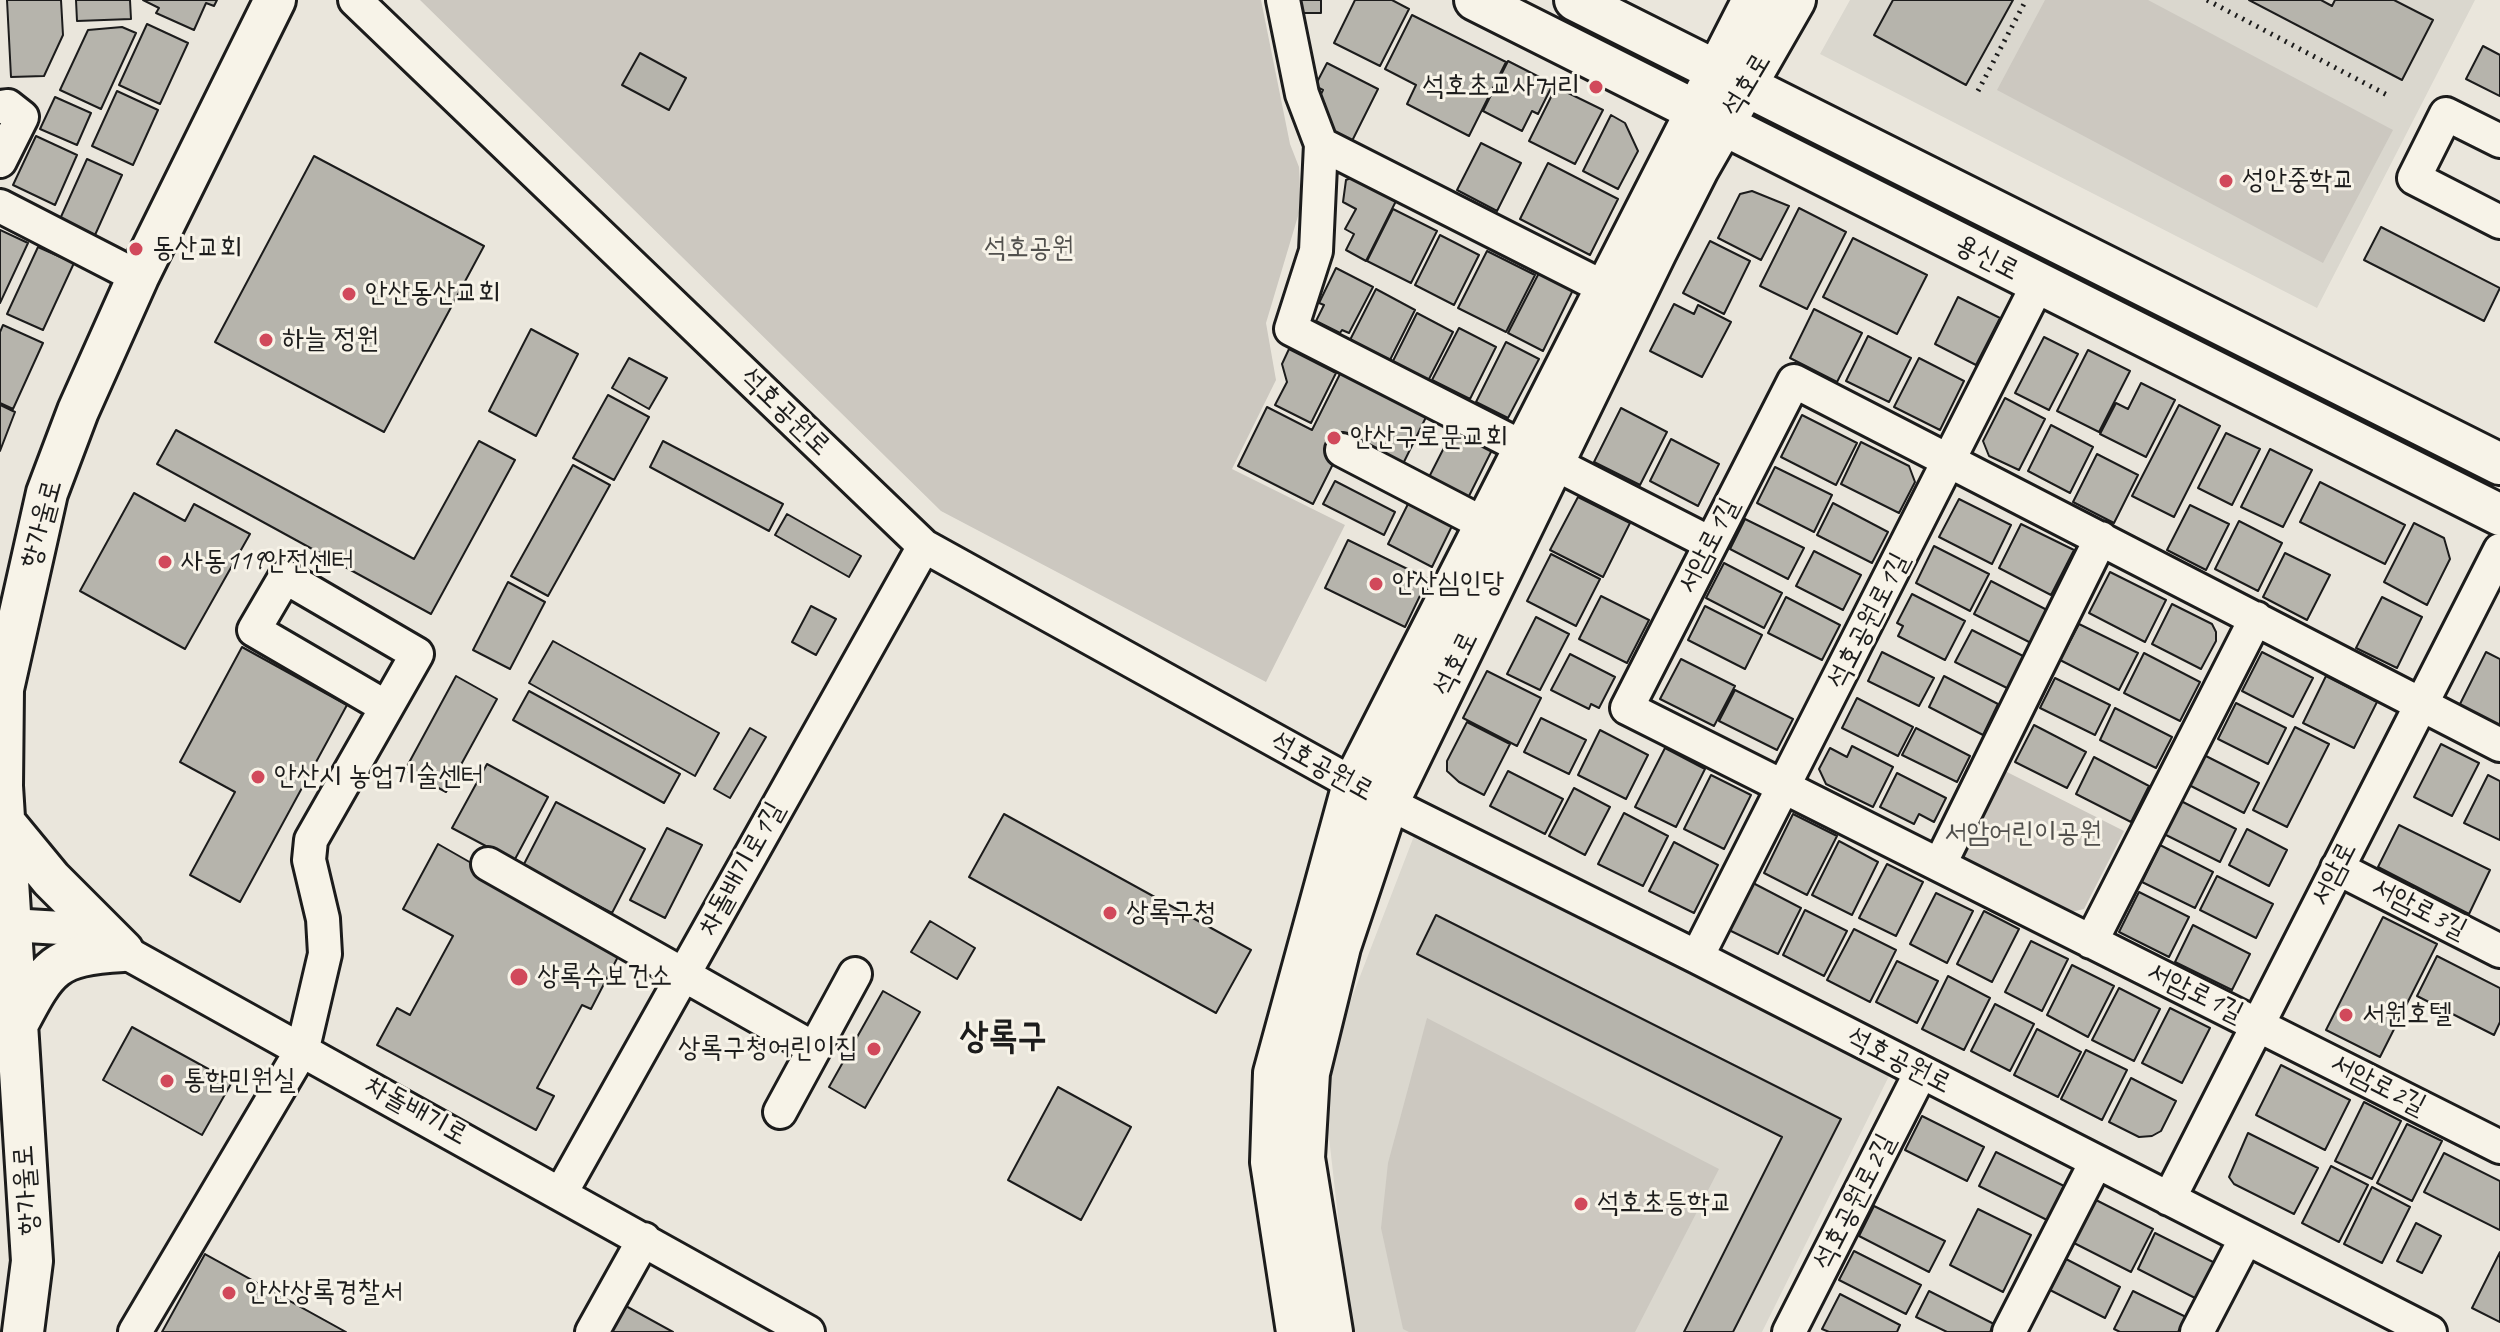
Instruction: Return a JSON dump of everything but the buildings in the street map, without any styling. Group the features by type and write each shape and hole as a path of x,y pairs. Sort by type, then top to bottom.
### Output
{"main road":[{"name":"항가울로","path":"23,1332 32,1261 4,822 1,689 47,493 78,411 138,277 275,0"},
{"name":"용신로","path":"1475,0 2500,515"},
{"name":"용신로","path":"1575,0 2500,464"},
{"name":"석호로","path":"1731,80 1753,0"},
{"name":"석호로","path":"1297,1332 1271,1162 1274,1073 1353,784 1486,525 1539,456 1731,80 1795,0"},
{"name":"석호로","path":"1332,1332 1304,1158 1309,1073 1340,947 1388,803 1539,456 1605,288 1710,118"},
{"path":"4,822 51,879 123,951"},
{"path":"17,1025 50,970 68,958 123,951"}],"street":[{"name":"석호공원로","path":"355,0 924,546 1388,803 1697,957 2430,1332"},
{"path":"1283,0 1302,94 1321,144 1316,251 1291,329 1710,543"},
{"path":"0,107 8,106 22,117 0,161"},
{"path":"2500,141 2446,114 2414,178 2500,222"},
{"path":"1321,144 1605,288"},
{"path":"0,206 138,277"},
{"name":"석호공원로1길","path":"1697,957 2038,284"},
{"name":"서암로1길","path":"2256,1023 1627,708 1794,381 2500,745"},
{"path":"1342,450 1486,525"},
{"path":"1940,864 2101,538"},
{"name":"차돌배기로1길","path":"561,1193 924,546"},
{"name":"서암로","path":"2169,1199 2419,703 2500,550"},
{"path":"135,1332 303,1048 325,954 323,919 309,860 311,840 417,654 285,577 254,630 386,707"},
{"path":"2091,942 2256,618"},
{"path":"488,864 813,1048"},
{"name":"서암로3길","path":"2337,868 2500,951"},
{"name":"차돌배기로","path":"10,925 61,928 123,951 303,1048 808,1332"},
{"path":"780,1112 855,974"},
{"name":"서암로2길","path":"2256,1023 2500,1147"},
{"name":"석호공원로2길","path":"1789,1332 1921,1072"},
{"path":"2009,1332 2096,1162"},
{"path":"2197,1332 2246,1238"},
{"path":"592,1332 644,1239"}],"path":[{"path":"1978,91 2026,0"},
{"path":"2207,0 2389,96"}],"shaded area":[{"name":"성안중학교","path":"1850,0 2475,0 2317,308 1820,54"},
{"name":"석호초등학교","path":"1414,836 1891,1072 1762,1332 1351,1332 1322,1075"}],"green space":[{"name":"석호공원","path":"420,0 1261,0 1290,144 1299,167 1301,206 1266,323 1276,380 1232,469 1345,525 1266,682 941,511"},
{"path":"2045,0 2148,0 2393,130 2323,263 1997,90"},
{"name":"서암어린이공원","path":"2001,769 2124,831 2084,909 2071,912 1965,859 1961,846"},
{"path":"1427,1018 1719,1169 1635,1332 1409,1332 1403,1329 1381,1228 1388,1163"}],"place":[{"name":"석호초교사거리","path":"1596,87"},
{"name":"성안중학교","path":"2226,181"},
{"name":"동산교회","path":"136,249"},
{"name":"안산동산교회","path":"349,294"},
{"name":"하늘 정원","path":"266,340"},
{"name":"안산구로문교회","path":"1334,438"},
{"name":"사동119안전센터","path":"165,562"},
{"name":"안산심인당","path":"1376,584"},
{"name":"안산시 농업기술센터","path":"258,777"},
{"name":"상록구청","path":"1110,913"},
{"name":"상록수보건소","path":"519,977"},
{"name":"서원호텔","path":"2346,1015"},
{"name":"상록구청어린이집","path":"874,1049"},
{"name":"통합민원실","path":"167,1081"},
{"name":"석호초등학교","path":"1581,1204"},
{"name":"안산상록경찰서","path":"229,1293"}],"district":[{"name":"상록구","path":"1003,1038"}]}
